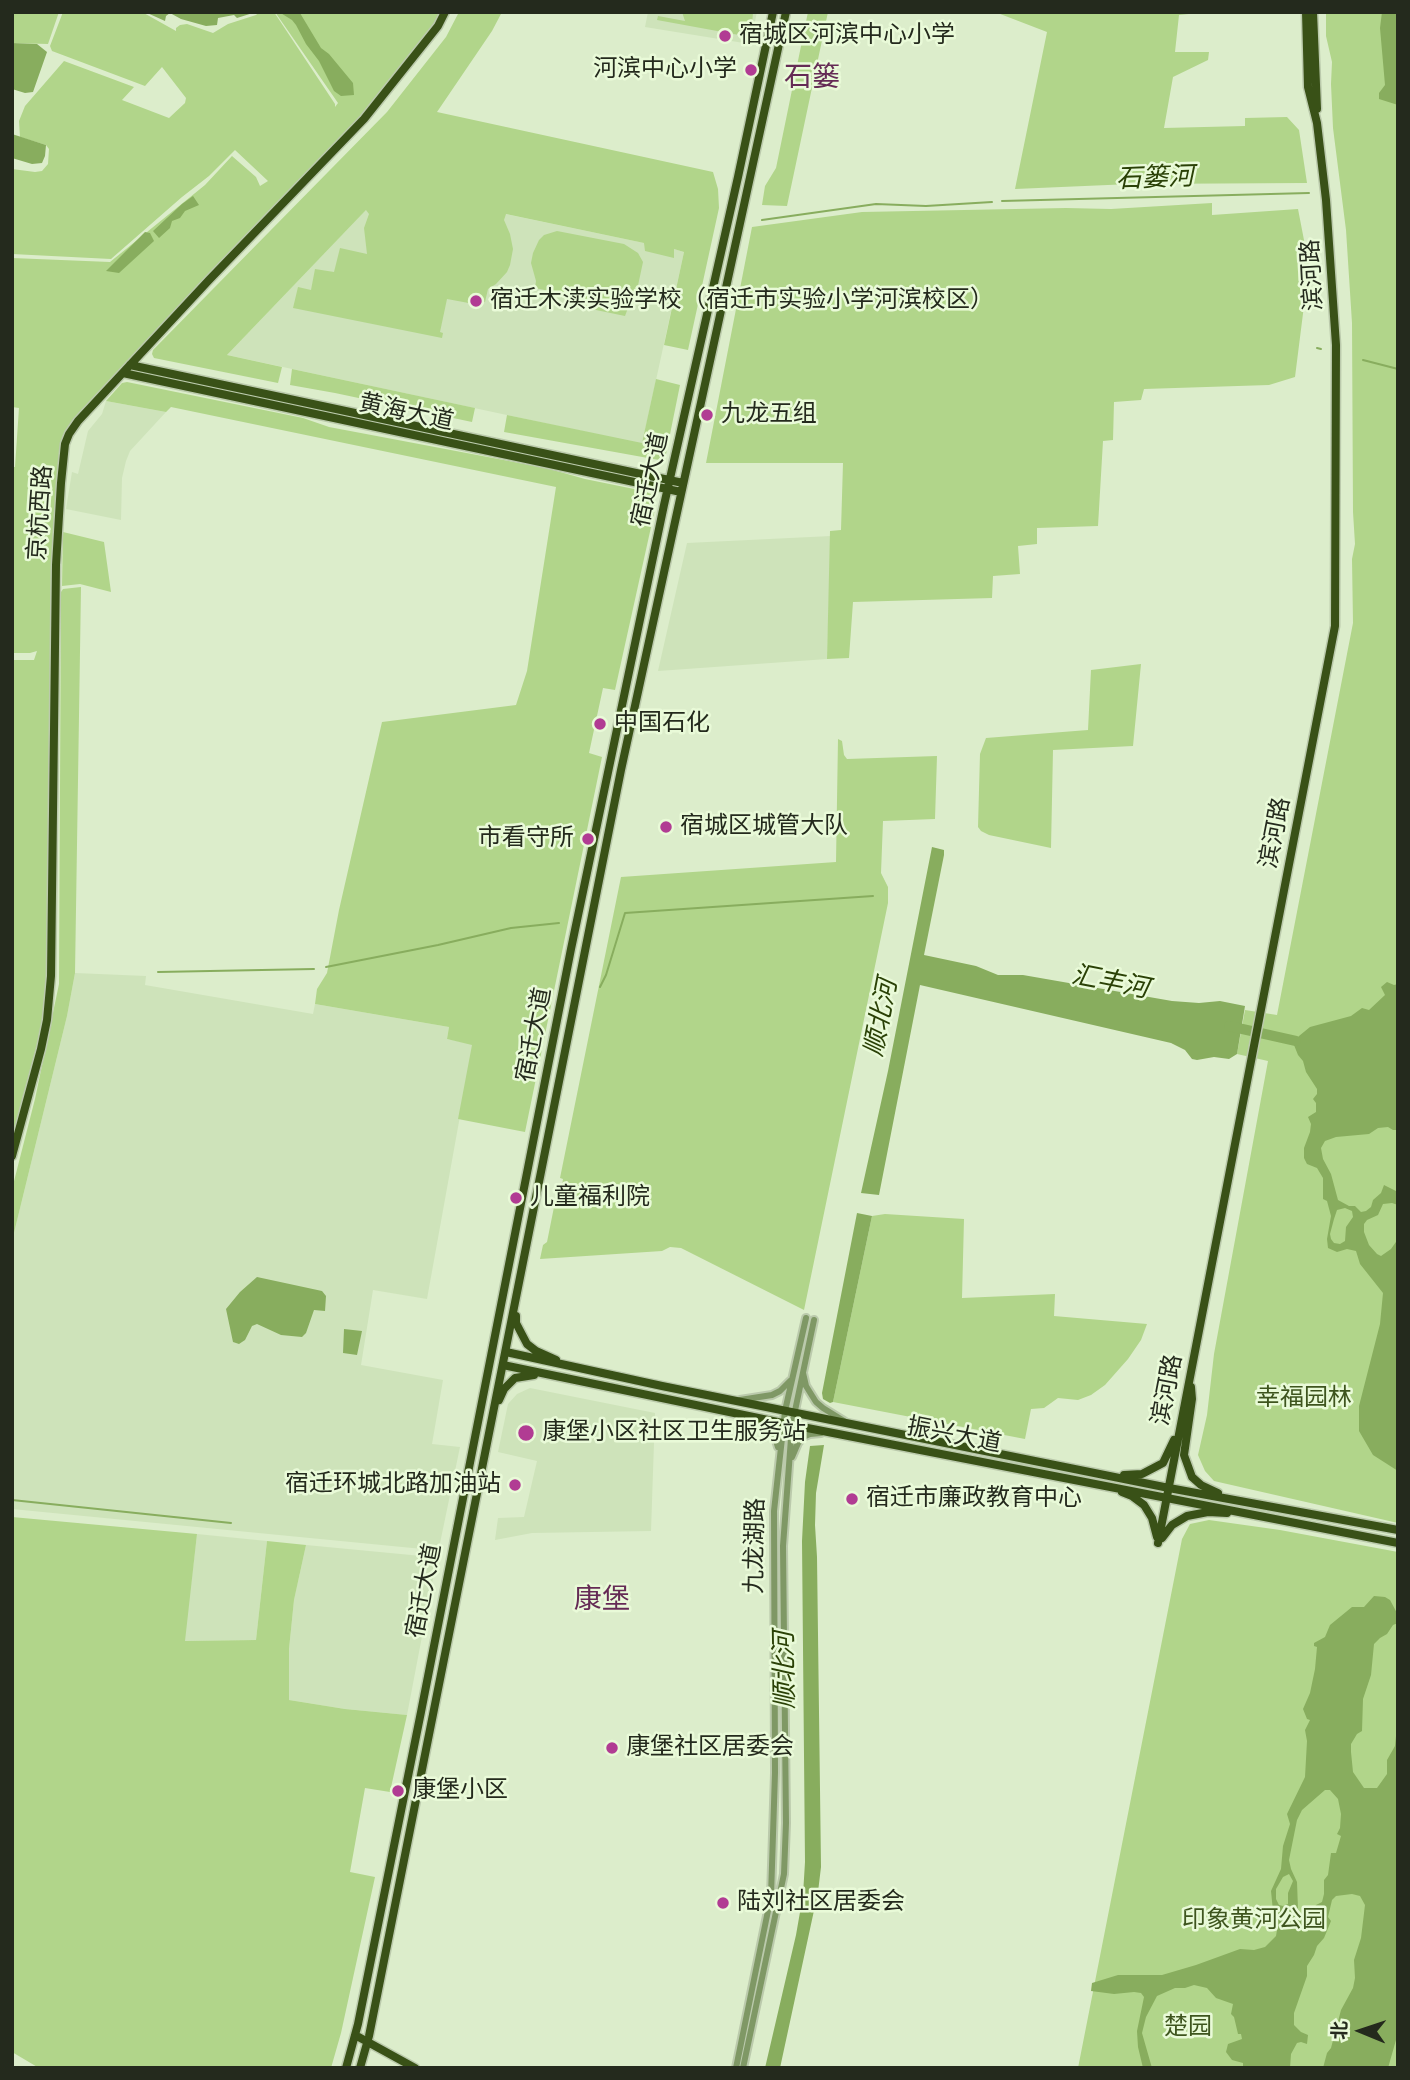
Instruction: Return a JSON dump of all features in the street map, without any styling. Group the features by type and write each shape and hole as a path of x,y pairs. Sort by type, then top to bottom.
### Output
{"main road":[{"name":"京杭西路","path":"12,1156 41,1049 51,976 56,565 65,444 78,421 364,119 438,26 445,12"},
{"name":"宿迁大道","path":"346,2068 421,1712 571,949 773,12"},
{"name":"宿迁大道","path":"360,2068 368,2041 621,769 786,12"},
{"name":"滨河路","path":"1306,12 1308,87 1317,123"},
{"name":"滨河路","path":"1158,1543 1335,626 1336,345 1330,234 1317,123 1313,12"},
{"name":"黄海大道","path":"130,365 682,488"},
{"name":"黄海大道","path":"123,373 669,485"},
{"path":"518,1290 516,1323 527,1344 536,1351 578,1369"},
{"name":"振兴大道","path":"506,1352 1398,1543"},
{"name":"振兴大道","path":"503,1365 839,1434 1091,1477"},
{"path":"490,1429 504,1389 515,1378 534,1374 573,1380"},
{"path":"1091,1477 1142,1474 1163,1464 1174,1443 1190,1376"},
{"path":"1190,1376 1192,1399 1184,1455 1192,1477 1212,1492 1265,1506"},
{"path":"1091,1477 1140,1501 1152,1518 1158,1543"},
{"name":"振兴大道","path":"1168,1493 1265,1506 1398,1530"},
{"path":"1158,1543 1172,1525 1198,1513 1273,1518"},
{"path":"355,2035 415,2068"}],"street":[{"name":"九龙湖路","path":"736,2068 772,1889 775,1773 774,1511 792,1380 810,1319 802,1369 789,1412"},
{"path":"802,1369 806,1386 816,1402 849,1424"},
{"path":"735,1401 772,1395 792,1380"},
{"path":"736,1413 769,1428 777,1442 780,1455"},
{"name":"九龙湖路","path":"743,2068 785,1874 783,1546 789,1465 787,1424"},
{"path":"789,1465 794,1450 803,1437 810,1434 839,1434"}],"shaded area":[{"path":"145,12 256,12 237,18 234,15 218,18 217,25 206,26 170,13 165,21"},
{"path":"279,12 300,13 321,48 353,83 354,95 341,96 334,91 296,25"},
{"name":"宿城区河滨中心小学","path":"648,12 757,12 750,44 645,27"},
{"path":"1382,12 1398,13 1398,105 1379,99 1379,93 1385,85 1380,28"},
{"path":"12,43 37,44 47,52 33,92 25,93 12,89"},
{"path":"12,134 46,145 42,163 32,164 12,158"},
{"name":"宿迁木渎实验学校（宿迁市实验小学河滨校区）","path":"386,189 644,243 674,257 674,249 684,252 642,444 227,355"},
{"path":"193,196 199,205 172,221 170,228 159,238 153,231"},
{"path":"145,232 150,233 154,241 119,273 106,271"},
{"path":"106,401 166,412 130,451 122,478 121,520 66,509 72,472 78,474 88,431 102,414"},
{"path":"831,536 827,659 658,671 687,543"},
{"path":"932,847 944,850 944,855 924,955 976,966 998,975 1023,975 1172,1001 1220,1001 1245,1006 1237,1054 1229,1059 1192,1059 1185,1050 1171,1043 920,985 879,1195 861,1193"},
{"path":"75,973 146,976 145,985 313,1014 315,1004 449,1027 447,1039 473,1044 427,1299 373,1290 361,1365 443,1380 432,1444 460,1447 439,1548 433,1550 12,1509 12,1241"},
{"path":"1387,982 1398,984 1398,1130 1378,1128 1369,1134 1336,1137 1325,1141 1321,1148 1338,1200 1355,1206 1361,1212 1371,1207 1384,1185 1398,1192 1398,1205 1383,1204 1378,1215 1364,1224 1364,1232 1369,1245 1381,1256 1391,1249 1398,1239 1398,1471 1373,1455 1359,1431 1359,1406 1380,1324 1383,1293 1360,1264 1356,1251 1347,1249 1337,1252 1328,1248 1331,1216 1327,1201 1323,1199 1323,1178 1317,1168 1307,1164 1304,1158 1311,1124 1308,1117 1316,1112 1313,1099 1317,1089 1294,1045 1299,1036 1310,1027 1351,1016 1362,1008 1369,1010 1385,995 1381,987","holes":["1345,1208 1352,1211 1353,1217 1346,1227 1345,1241 1334,1243 1330,1234 1337,1210"]},
{"path":"857,1213 872,1216 833,1402 830,1403 823,1399 822,1393"},
{"path":"257,1277 322,1291 326,1296 325,1311 314,1310 302,1337 281,1335 257,1324 252,1326 245,1340 239,1344 233,1342 226,1309"},
{"path":"344,1329 362,1331 357,1355 343,1353"},
{"path":"530,1388 655,1413 651,1531 532,1533 495,1540 498,1518 524,1517 537,1461 498,1452 508,1404 517,1394"},
{"path":"824,1445 816,1493 815,1525 821,1867 780,2068 765,2068 803,1895 802,1541 810,1446"},
{"path":"197,1534 267,1541 256,1640 184,1641"},
{"path":"306,1545 435,1559 407,1715 289,1700 289,1649 294,1600"},
{"path":"1374,1596 1385,1597 1390,1600 1398,1615 1398,1623 1374,1644 1371,1675 1363,1699 1362,1731 1351,1744 1353,1772 1364,1788 1377,1788 1387,1774 1387,1760 1395,1746 1398,1716 1398,2033 1388,2068 1323,2068 1341,2010 1353,1988 1355,1978 1354,1960 1361,1938 1365,1905 1360,1896 1352,1894 1336,1896 1332,1900 1328,1917 1331,1921 1307,1966 1307,1976 1294,2013 1294,2025 1308,2035 1307,2044 1297,2043 1291,2054 1290,2068 1243,2068 1243,2063 1232,2060 1226,2052 1228,2044 1242,2039 1231,2014 1233,2004 1216,1998 1207,1988 1194,1985 1175,1988 1157,1996 1146,2017 1142,2033 1152,2068 1143,2068 1137,2031 1144,1997 1141,1993 1134,1992 1114,1994 1091,1991 1092,1983 1118,1975 1162,1975 1240,1949 1254,1950 1265,1947 1276,1936 1277,1930 1271,1920 1271,1891 1281,1869 1283,1846 1290,1824 1287,1814 1305,1777 1305,1730 1310,1720 1303,1709 1310,1693 1315,1669 1317,1647 1314,1643 1325,1637 1330,1625 1352,1607 1364,1607","holes":["1325,1790 1330,1790 1338,1799 1341,1814 1337,1834 1341,1836 1336,1853 1331,1853 1322,1902 1304,1915 1298,1909 1297,1882 1289,1860 1297,1820 1302,1810","1289,1874 1293,1881 1288,1893 1288,1904 1279,1905 1276,1889 1283,1877"]}],"green space":[{"path":"12,12 59,12 48,44 12,43"},
{"path":"63,12 142,12 176,31 180,25 187,24 213,33 259,12 274,12 335,107 338,103 275,12 443,12 434,27 355,124 75,417 66,432 61,451 47,1001 43,1028 12,1146 12,660 34,660 37,651 12,653 12,467 15,467 19,408 12,407 12,258 110,262 205,185 232,156 256,177 260,186 268,181 235,150 209,176 111,259 12,254 12,169 42,171 48,164 49,149 46,145 20,137 19,121 25,106 64,61 134,87 122,100 169,118 185,103 186,98 162,67 145,86 52,51 50,46"},
{"path":"459,12 502,12 437,112 713,172 718,189 719,208 688,350 664,345 684,252 674,249 674,258 645,251 644,243 506,214 504,220 513,249 507,272 488,289 485,302 475,300 474,304 447,299 440,332 443,333 442,338 293,308 298,287 311,290 315,269 334,272 340,248 367,254 364,228 369,214 366,210 227,355 282,367 278,383 154,358 153,350 387,112 446,37"},
{"path":"682,12 753,12 752,26 748,31 751,33 750,37 657,20 658,16 685,21"},
{"path":"808,12 828,12 787,206 762,205 765,186 776,168"},
{"path":"995,12 1208,12 1179,15 1175,52 1209,52 1208,60 1173,77 1164,128 1245,126 1245,118 1287,117 1299,130 1307,183 1131,184 1015,189 1047,32"},
{"name":"幸福园林","path":"1326,12 1398,12 1398,1523 1214,1481 1205,1471 1198,1455 1268,1061 1237,1054 1245,1010 1277,1015 1353,623 1352,559 1355,544 1352,323 1346,230 1333,128 1332,62 1326,36"},
{"path":"1212,203 1212,215 1298,209 1309,266 1295,377 1269,385 1144,389 1141,400 1114,402 1113,440 1103,441 1098,526 1037,528 1037,544 1018,546 1020,574 993,576 992,598 853,602 849,658 827,659 830,531 841,530 843,463 706,463 752,227 862,212 1111,209"},
{"path":"557,231 624,244 638,253 643,262 633,309 628,308 625,316 567,304 568,295 535,288 531,263 533,253 544,235"},
{"path":"292,369 475,408 472,422 290,385"},
{"path":"656,379 680,385 666,454 659,460 504,432 507,415 642,443"},
{"path":"122,383 303,418 329,427 546,468 644,491 654,498 655,509 615,690 603,688 589,753 602,757 525,1132 458,1119 472,1045 447,1039 449,1027 315,1004 317,989 327,973 382,722 516,705 527,671 556,487 171,407 166,412 106,401"},
{"path":"63,532 104,542 111,592 80,584 62,586"},
{"path":"81,587 75,973 12,1241 12,1189 35,1099 59,984 61,592 63,589"},
{"path":"1141,664 1133,746 1053,750 1051,848 981,831 978,827 980,754 986,738 1088,730 1091,670"},
{"path":"838,739 842,741 847,759 937,756 935,819 883,821 881,873 888,887 888,903 804,1310 681,1248 540,1259 543,1245 547,1242 557,1192 561,1192 563,1179 560,1178 621,877 836,862"},
{"path":"885,1214 964,1219 962,1298 1055,1294 1054,1316 1147,1324 1141,1340 1105,1385 1091,1395 1078,1400 1058,1398 1044,1408 1031,1409 1025,1439 833,1402 872,1216"},
{"path":"12,1517 197,1534 185,1641 256,1640 267,1541 306,1545 294,1600 289,1649 289,1700 407,1715 390,1792 365,1788 350,1872 375,1877 331,2068 39,2068 12,2052"},
{"name":"印象黄河公园","path":"1209,1520 1398,1552 1398,2068 1078,2068 1182,1539 1190,1524"}],"waterway":[{"name":"石篓河","path":"1002,201 1309,193"},
{"name":"石篓河","path":"762,220 876,204 926,206 992,202"},
{"path":"1317,348 1321,349"},
{"path":"1363,360 1398,369"},
{"path":"600,987 625,913 873,896"},
{"path":"326,967 511,928 559,923"},
{"path":"158,972 314,969"},
{"name":"汇丰河","path":"1229,1026 1296,1041"},
{"path":"12,1500 231,1523"}],"place":[{"name":"宿城区河滨中心小学","path":"725,36"},
{"name":"河滨中心小学","path":"751,70"},
{"name":"宿迁木渎实验学校（宿迁市实验小学河滨校区）","path":"476,301"},
{"name":"九龙五组","path":"707,415"},
{"name":"中国石化","path":"600,724"},
{"name":"宿城区城管大队","path":"666,827"},
{"name":"市看守所","path":"588,839"},
{"name":"儿童福利院","path":"516,1198"},
{"name":"康堡小区社区卫生服务站","path":"526,1433"},
{"name":"宿迁环城北路加油站","path":"515,1485"},
{"name":"宿迁市廉政教育中心","path":"852,1499"},
{"name":"康堡社区居委会","path":"612,1748"},
{"name":"康堡小区","path":"398,1791"},
{"name":"陆刘社区居委会","path":"723,1903"}],"district":[{"name":"石篓","path":"812,79"},
{"name":"康堡","path":"602,1601"}],"water label":[{"name":"顺北河","path":"882,1018"},
{"name":"顺北河","path":"786,1670"}],"park label":[{"name":"楚园","path":"1188,2028"}]}
